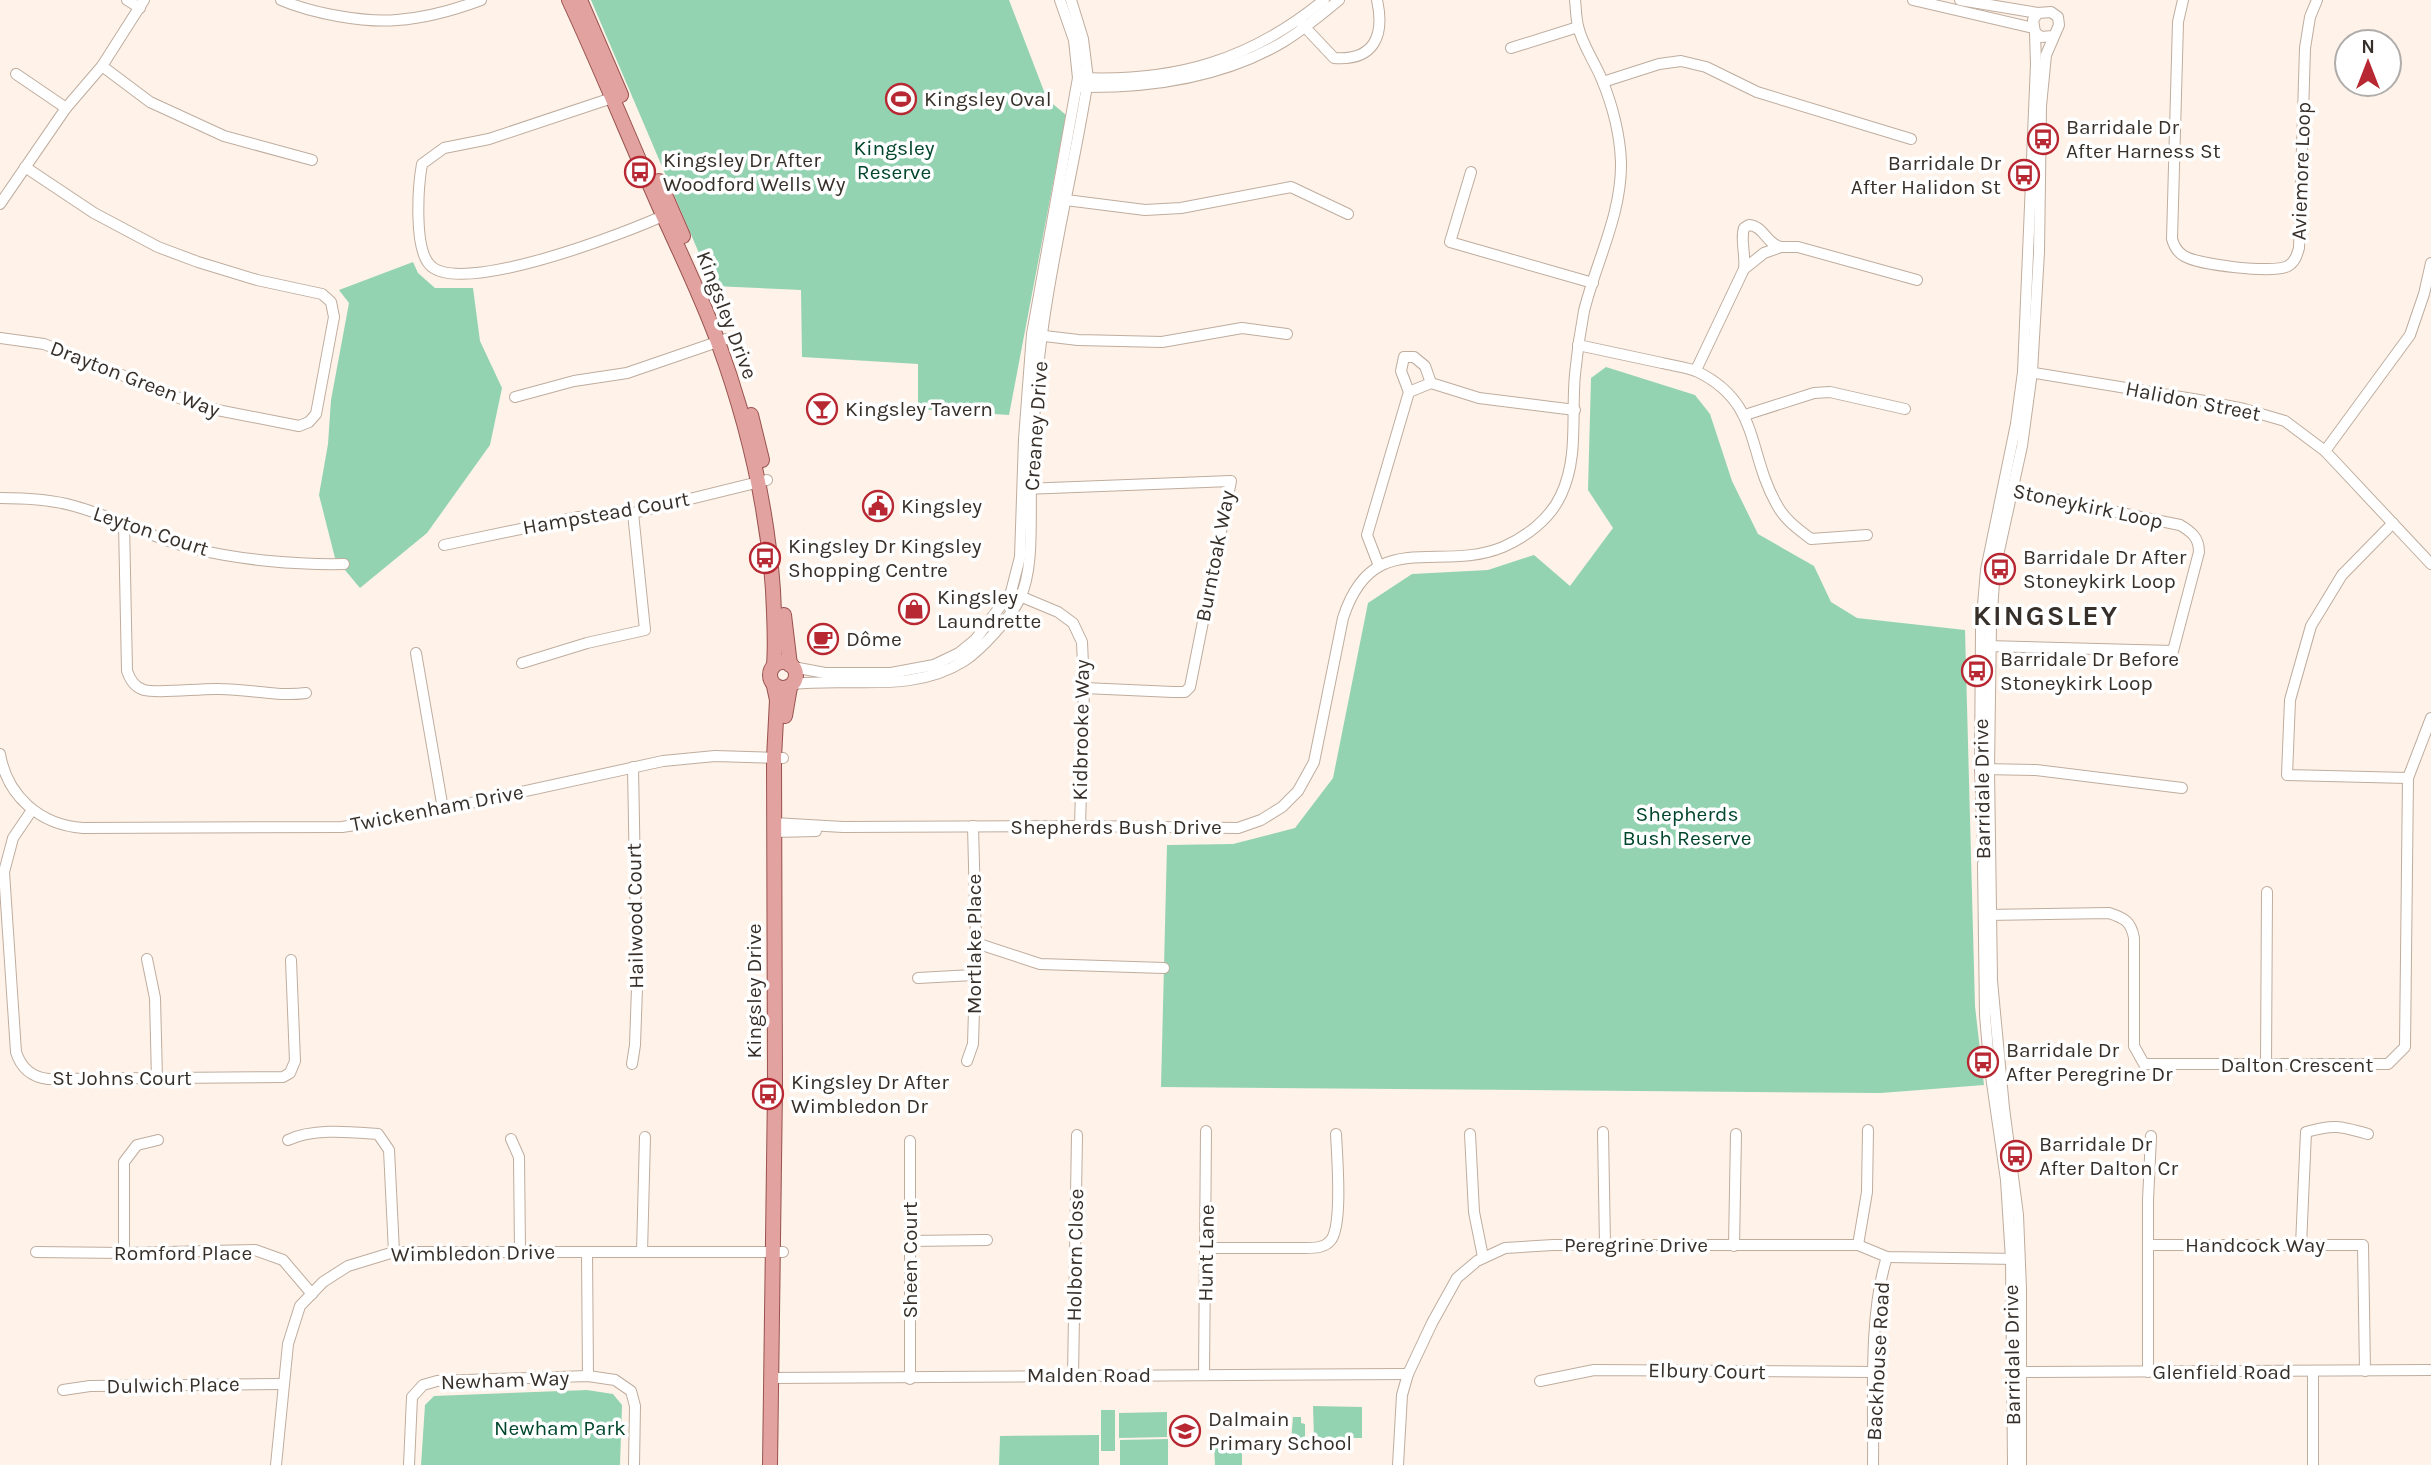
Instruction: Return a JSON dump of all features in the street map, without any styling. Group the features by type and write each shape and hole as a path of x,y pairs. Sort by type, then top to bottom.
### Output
{"main road":[{"name":"Kingsley Drive","path":"569,0 616,96 745,394 780,563 785,631 792,666"},
{"name":"Kingsley Drive","path":"580,0 616,96"},
{"name":"Kingsley Drive","path":"762,481 771,563 775,665"},
{"path":"782,662 792,666 796,676 792,685 782,689 775,686 769,675 775,665 782,662"},
{"name":"Kingsley Drive","path":"779,758 792,685"},
{"name":"Kingsley Drive","path":"769,1465 775,1379 778,1252 779,758 775,686"},
{"name":"Kingsley Drive","path":"775,1379 779,1465"}],"street":[{"path":"0,204 66,108 102,66 143,4 127,0"},
{"path":"281,0 337,16 396,21 452,11 481,0"},
{"name":"Creaney Drive","path":"1060,0 1074,40 1082,83"},
{"name":"Creaney Drive","path":"792,685 827,681 905,682 948,669 982,647 1016,595 1029,558 1026,489 1037,335 1082,83 1083,38 1071,0"},
{"path":"1302,24 1324,0"},
{"path":"1082,83 1194,68 1252,48 1302,24 1339,0"},
{"path":"1302,24 1334,58 1362,56 1371,47 1379,31 1377,0"},
{"name":"Shepherds Bush Drive","path":"778,827 1238,828 1261,820 1282,807 1298,791 1314,762 1343,618 1356,586 1379,566 1405,557 1466,556 1502,548 1531,531 1561,496 1571,462 1578,345 1619,192 1621,162 1617,131 1603,82 1578,27 1575,0"},
{"path":"1913,0 2034,30 2041,37 2053,36 2059,25 2055,14 2045,6 1960,0"},
{"name":"Aviemore Loop","path":"2183,0 2178,22 2172,239 2174,247 2179,253 2196,261 2269,270 2288,266 2298,255 2305,48 2310,17 2317,0"},
{"path":"2034,30 2033,20 2045,6"},
{"path":"1511,48 1578,27"},
{"name":"Barridale Drive","path":"2028,372 2036,64 2034,30"},
{"name":"Barridale Drive","path":"2021,1465 2017,1372 2018,1214 1986,915 1986,570 2006,490 2022,446 2039,252 2041,106 2046,55 2053,36"},
{"path":"1603,82 1660,64 1681,61 1706,66 1757,92 1911,139"},
{"path":"102,66 150,102 224,136 312,160"},
{"path":"16,74 66,108"},
{"path":"616,96 489,139 444,148 422,164 419,180 419,225 425,257 434,269 445,272 485,272 596,243 668,213"},
{"name":"Drayton Green Way","path":"0,338 44,344 202,407 299,426 309,422 316,414 334,317 331,303 322,294 257,280 159,247 94,214 25,167"},
{"path":"1471,172 1451,242 1593,283"},
{"path":"1060,199 1144,210 1181,208 1291,187 1348,214"},
{"path":"1696,370 1744,269 1746,259 1742,233 1749,225 1760,228 1773,245 1798,247 1917,280"},
{"path":"1744,269 1764,253 1781,247"},
{"path":"2325,451 2410,335 2431,263"},
{"path":"1037,335 1078,340 1162,342 1242,328 1287,334"},
{"path":"515,397 574,381 627,373 722,341"},
{"path":"1578,345 1696,370 1722,386 1735,399 1745,415 1763,472 1777,505 1789,523 1811,539 1867,535"},
{"path":"1379,566 1367,535 1409,392 1401,371 1404,357 1414,357 1425,366 1432,383"},
{"name":"Halidon Street","path":"2028,372 2244,409 2285,421 2325,451 2431,564"},
{"path":"1409,392 1432,383 1479,397 1574,410"},
{"path":"1745,415 1814,393 1830,392 1905,409"},
{"name":"Hampstead Court","path":"444,545 578,517 633,513 762,481"},
{"name":"Burntoak Way","path":"1026,489 1231,481 1190,687 1185,692 1084,688"},
{"name":"Stoneykirk Loop","path":"1986,646 2173,652 2199,552 2199,542 2180,525 2006,490"},
{"name":"Leyton Court","path":"0,498 66,503 182,545 209,552 313,564 344,564"},
{"path":"522,663 587,643 645,630 633,513"},
{"path":"2393,523 2342,575 2311,626 2290,700 2287,775 2409,778"},
{"path":"124,524 127,671 138,688 151,691 218,689 282,695 306,693"},
{"name":"Creaney Drive","path":"792,666 825,673 891,673 934,665 958,653 975,640 1016,595"},
{"name":"Kidbrooke Way","path":"1016,595 1058,612 1073,623 1082,642 1084,688 1080,826"},
{"path":"415,653 443,809"},
{"name":"Dalton Crescent","path":"1986,915 2109,913 2121,917 2132,927 2134,1046 2144,1064 2388,1064 2405,1047 2409,778 2431,718"},
{"name":"Twickenham Drive","path":"0,754 11,786 32,810 56,823 76,828 342,827 402,818 633,767 687,758 779,758"},
{"name":"Hailwood Court","path":"632,1064 637,988 633,767"},
{"path":"1985,769 2036,770 2182,788"},
{"name":"St Johns Court","path":"32,810 13,838 4,872 15,1046 19,1062 29,1073 43,1079 279,1078 290,1073 295,1061 291,960"},
{"name":"Mortlake Place","path":"967,1061 973,1044 976,943 973,826"},
{"path":"2266,1064 2267,892"},
{"path":"976,943 1040,964 1164,968"},
{"path":"147,959 155,998 157,1079"},
{"path":"918,978 974,975"},
{"path":"2301,1245 2306,1132 2328,1125 2368,1134"},
{"path":"1858,1245 1867,1192 1868,1130"},
{"name":"Hunt Lane","path":"1205,1375 1206,1131"},
{"path":"288,1140 295,1136 337,1132 378,1134 388,1150 394,1252"},
{"path":"1603,1132 1605,1245"},
{"path":"1207,1248 1321,1247 1331,1240 1338,1218 1336,1134"},
{"path":"1470,1134 1474,1212 1483,1257"},
{"name":"Holborn Close","path":"1073,1376 1077,1135"},
{"path":"1734,1246 1736,1135"},
{"path":"2148,1372 2148,1200 2151,1136"},
{"path":"642,1252 645,1137"},
{"path":"511,1139 519,1157 520,1251"},
{"path":"124,1253 124,1162 137,1145 158,1140"},
{"name":"Sheen Court","path":"910,1141 910,1379"},
{"path":"910,1241 987,1240"},
{"name":"Peregrine Drive","path":"1398,1465 1402,1395 1408,1374 1432,1323 1457,1278 1483,1257 1505,1248 1553,1245 1858,1245 1887,1257 2016,1259"},
{"name":"Handcock Way","path":"2148,1245 2364,1245 2365,1371"},
{"name":"Romford Place","path":"37,1252 255,1250 283,1260 312,1294"},
{"name":"Wimbledon Drive","path":"276,1465 288,1343 300,1306 323,1282 348,1266 394,1252 778,1252"},
{"name":"Newham Way","path":"587,1252 588,1376"},
{"name":"Backhouse Road","path":"1873,1465 1874,1372 1880,1280 1887,1257"},
{"name":"Elbury Court","path":"1540,1381 1594,1370 1874,1372"},
{"name":"Glenfield Road","path":"2017,1372 2431,1370"},
{"name":"Barridale Drive","path":"2013,1465 2017,1372"},
{"path":"2313,1372 2313,1465"},
{"name":"Malden Road","path":"775,1379 1408,1374"},
{"name":"Newham Way","path":"409,1465 412,1397 424,1385 437,1381 588,1376 615,1380 631,1391 635,1406 634,1465"},
{"name":"Dulwich Place","path":"63,1390 89,1386 282,1384"}],"green space":[{"name":"Kingsley Reserve","path":"591,0 1009,0 1047,99 1066,115 1009,415 918,409 918,364 802,357 801,290 713,286"},
{"path":"413,262 418,273 435,288 473,288 480,341 502,388 490,445 427,533 360,588 335,558 319,495 328,444 331,400 349,303 339,290"},
{"name":"Shepherds Bush Reserve","path":"1606,367 1695,395 1710,414 1732,481 1758,534 1814,566 1831,602 1857,618 1965,630 1975,1006 1984,1085 1881,1093 1161,1087 1167,845 1233,844 1295,828 1333,778 1368,603 1412,574 1488,570 1534,555 1570,586 1613,528 1588,490 1591,378"},
{"name":"Newham Park","path":"587,1390 613,1394 622,1405 620,1465 421,1465 425,1405 434,1396"},
{"path":"1313,1406 1362,1407 1362,1438 1314,1438"},
{"path":"1101,1410 1115,1410 1115,1451 1101,1451"},
{"path":"1167,1412 1167,1437 1119,1438 1119,1413"},
{"path":"1293,1417 1301,1417 1301,1423 1305,1424 1305,1442 1291,1442"},
{"path":"1099,1435 1099,1465 999,1465 1000,1436"},
{"path":"1168,1439 1168,1465 1120,1465 1120,1440"},
{"path":"1251,1441 1275,1441 1275,1451 1250,1452"},
{"path":"1214,1446 1242,1446 1242,1465 1215,1465"}],"place":[{"name":"Kingsley Oval","path":"901,99"},
{"name":"Barridale Dr After Harness St","path":"2043,139"},
{"name":"Kingsley Dr After Woodford Wells Wy","path":"640,172"},
{"name":"Barridale Dr After Halidon St","path":"2024,175"},
{"name":"Kingsley Tavern","path":"822,409"},
{"name":"Kingsley","path":"878,506"},
{"name":"Kingsley Dr Kingsley Shopping Centre","path":"765,558"},
{"name":"Barridale Dr After Stoneykirk Loop","path":"2000,569"},
{"name":"Kingsley Laundrette","path":"914,609"},
{"name":"Dôme","path":"823,639"},
{"name":"Barridale Dr Before Stoneykirk Loop","path":"1977,671"},
{"name":"Barridale Dr After Peregrine Dr","path":"1983,1062"},
{"name":"Kingsley Dr After Wimbledon Dr","path":"768,1094"},
{"name":"Barridale Dr After Dalton Cr","path":"2016,1156"},
{"name":"Dalmain Primary School","path":"1185,1431"}],"district":[{"name":"KINGSLEY","path":"2046,615"}]}
